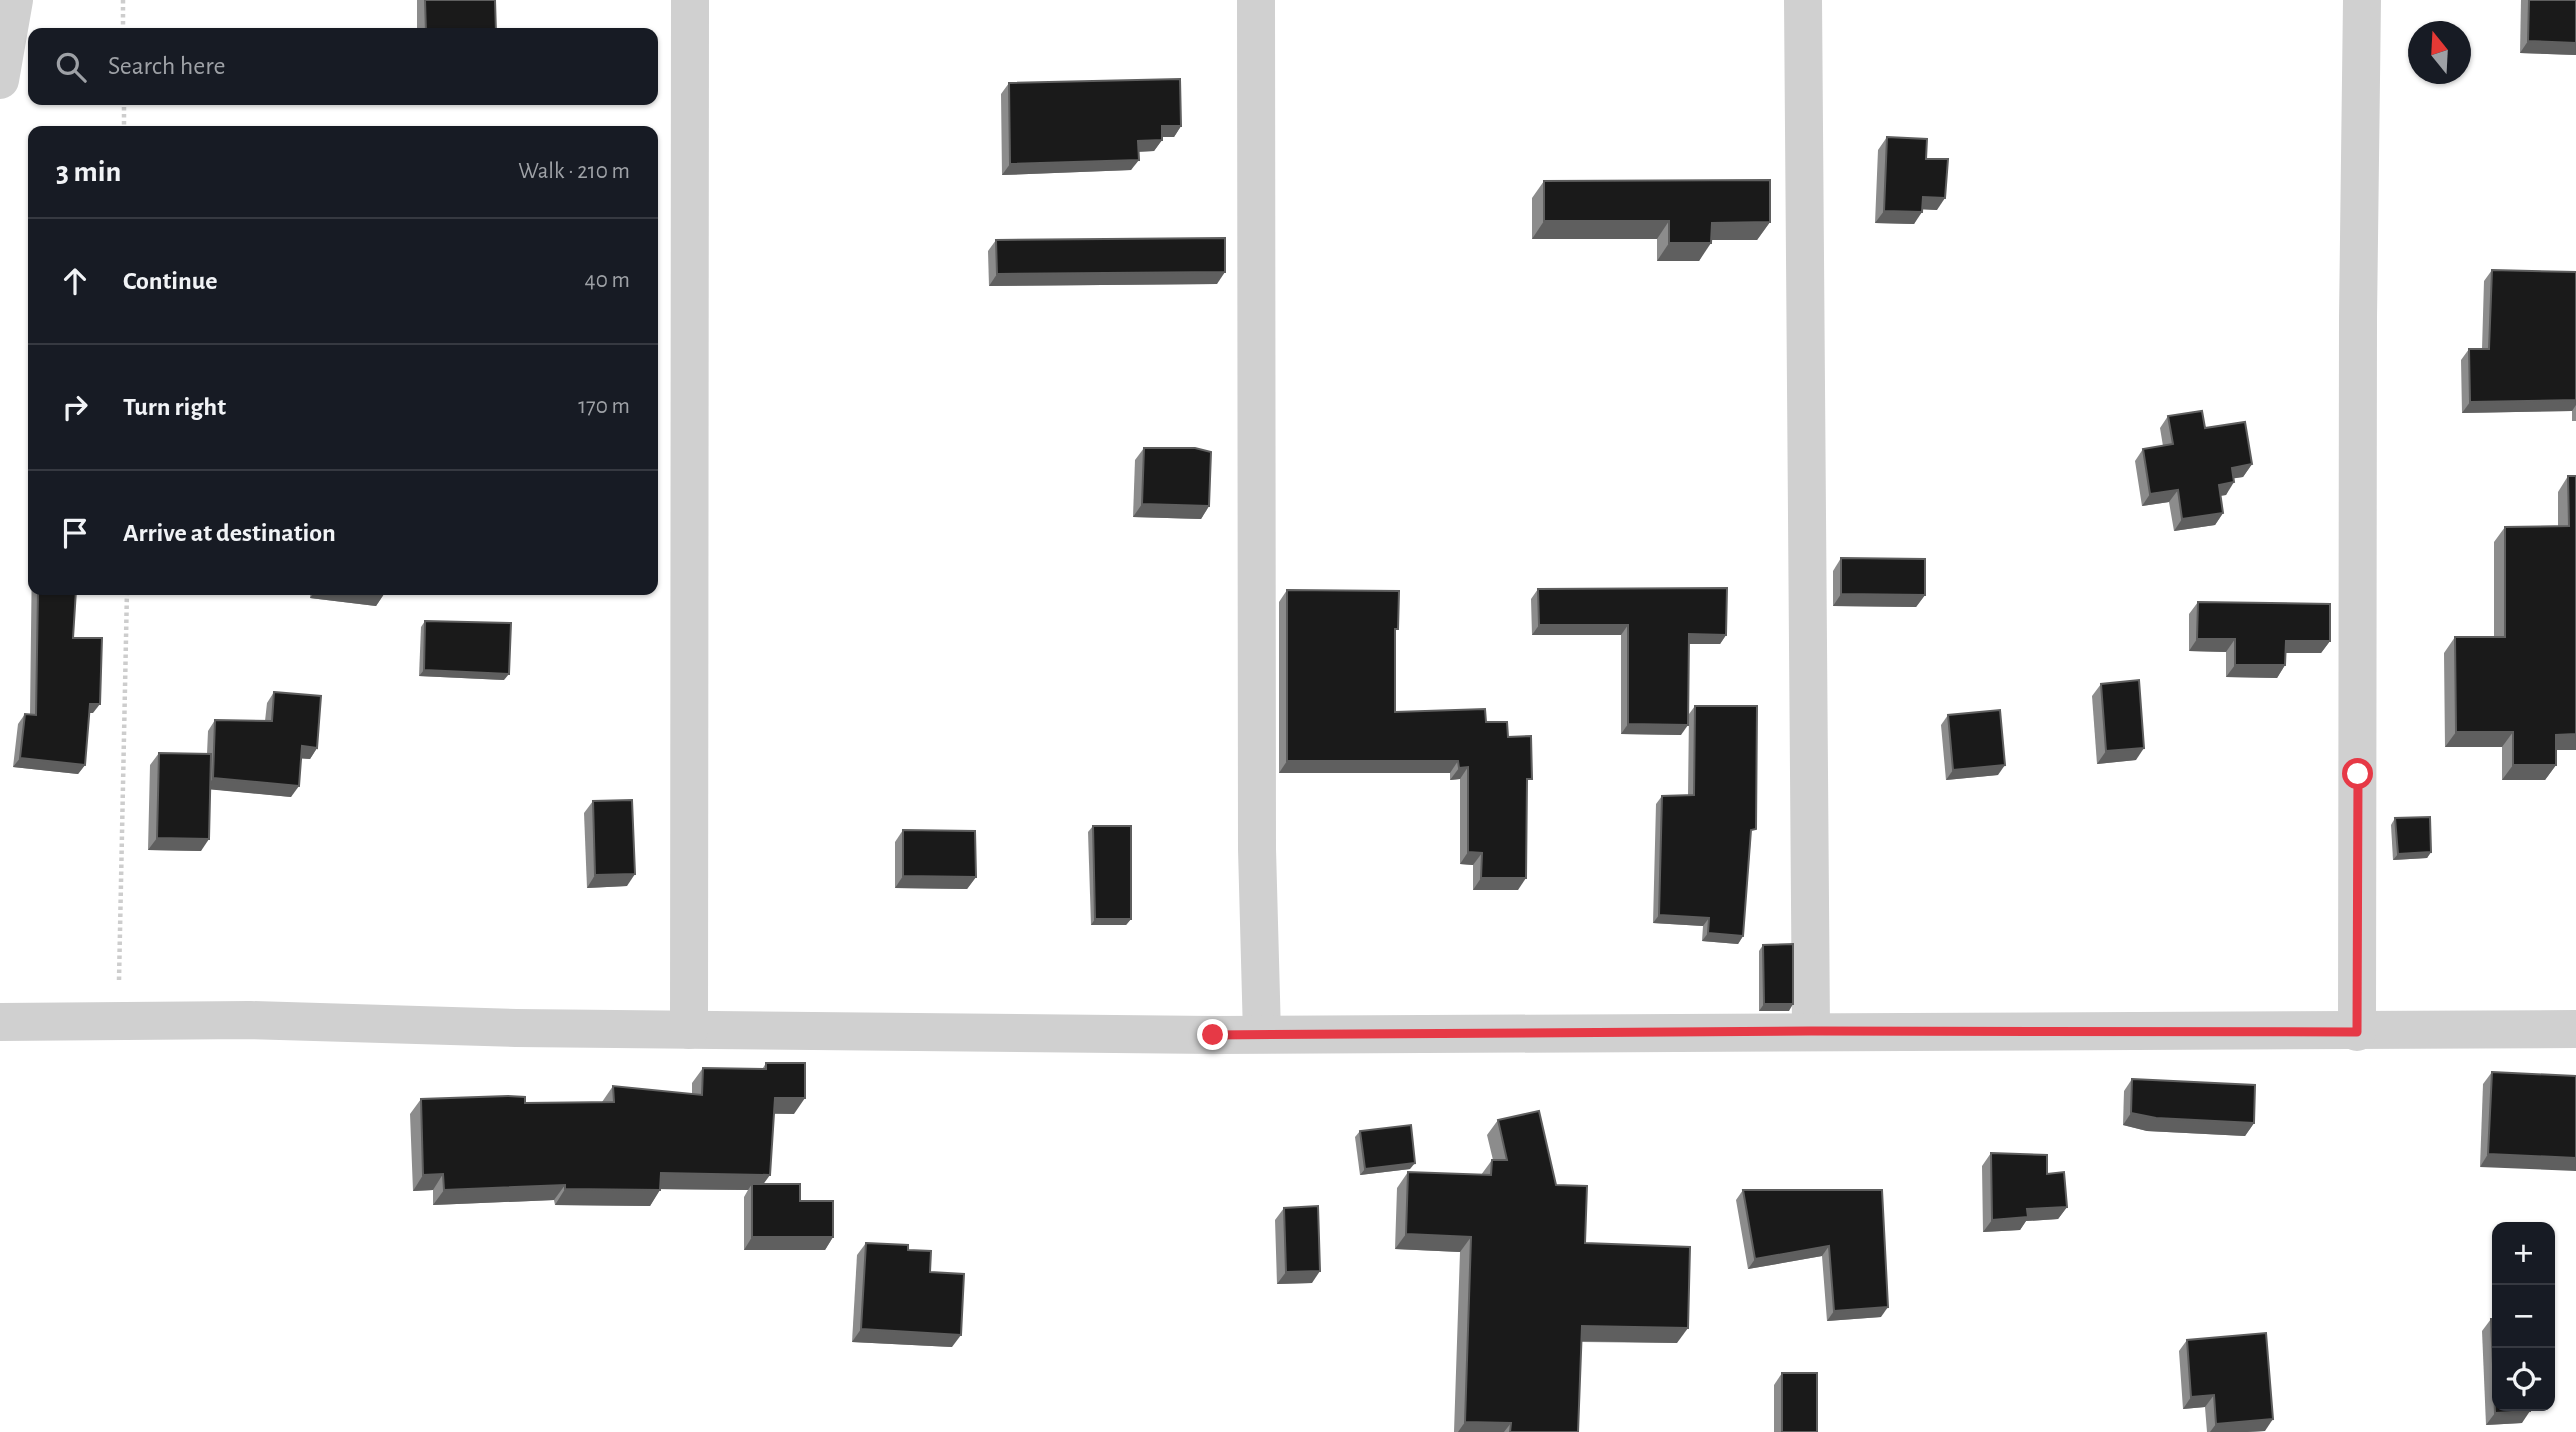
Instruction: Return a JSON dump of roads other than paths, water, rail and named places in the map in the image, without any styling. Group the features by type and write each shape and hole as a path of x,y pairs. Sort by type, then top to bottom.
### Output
{"street":[{"path":"0,80 14,0"},
{"path":"689,1030 690,0"},
{"path":"1256,0 1257,849 1262,1034"},
{"path":"1803,0 1811,1031"},
{"path":"2357,1032 2358,332 2362,0"},
{"path":"0,1022 118,1019 689,1030 1262,1034 2357,1032 2576,1029"}]}
